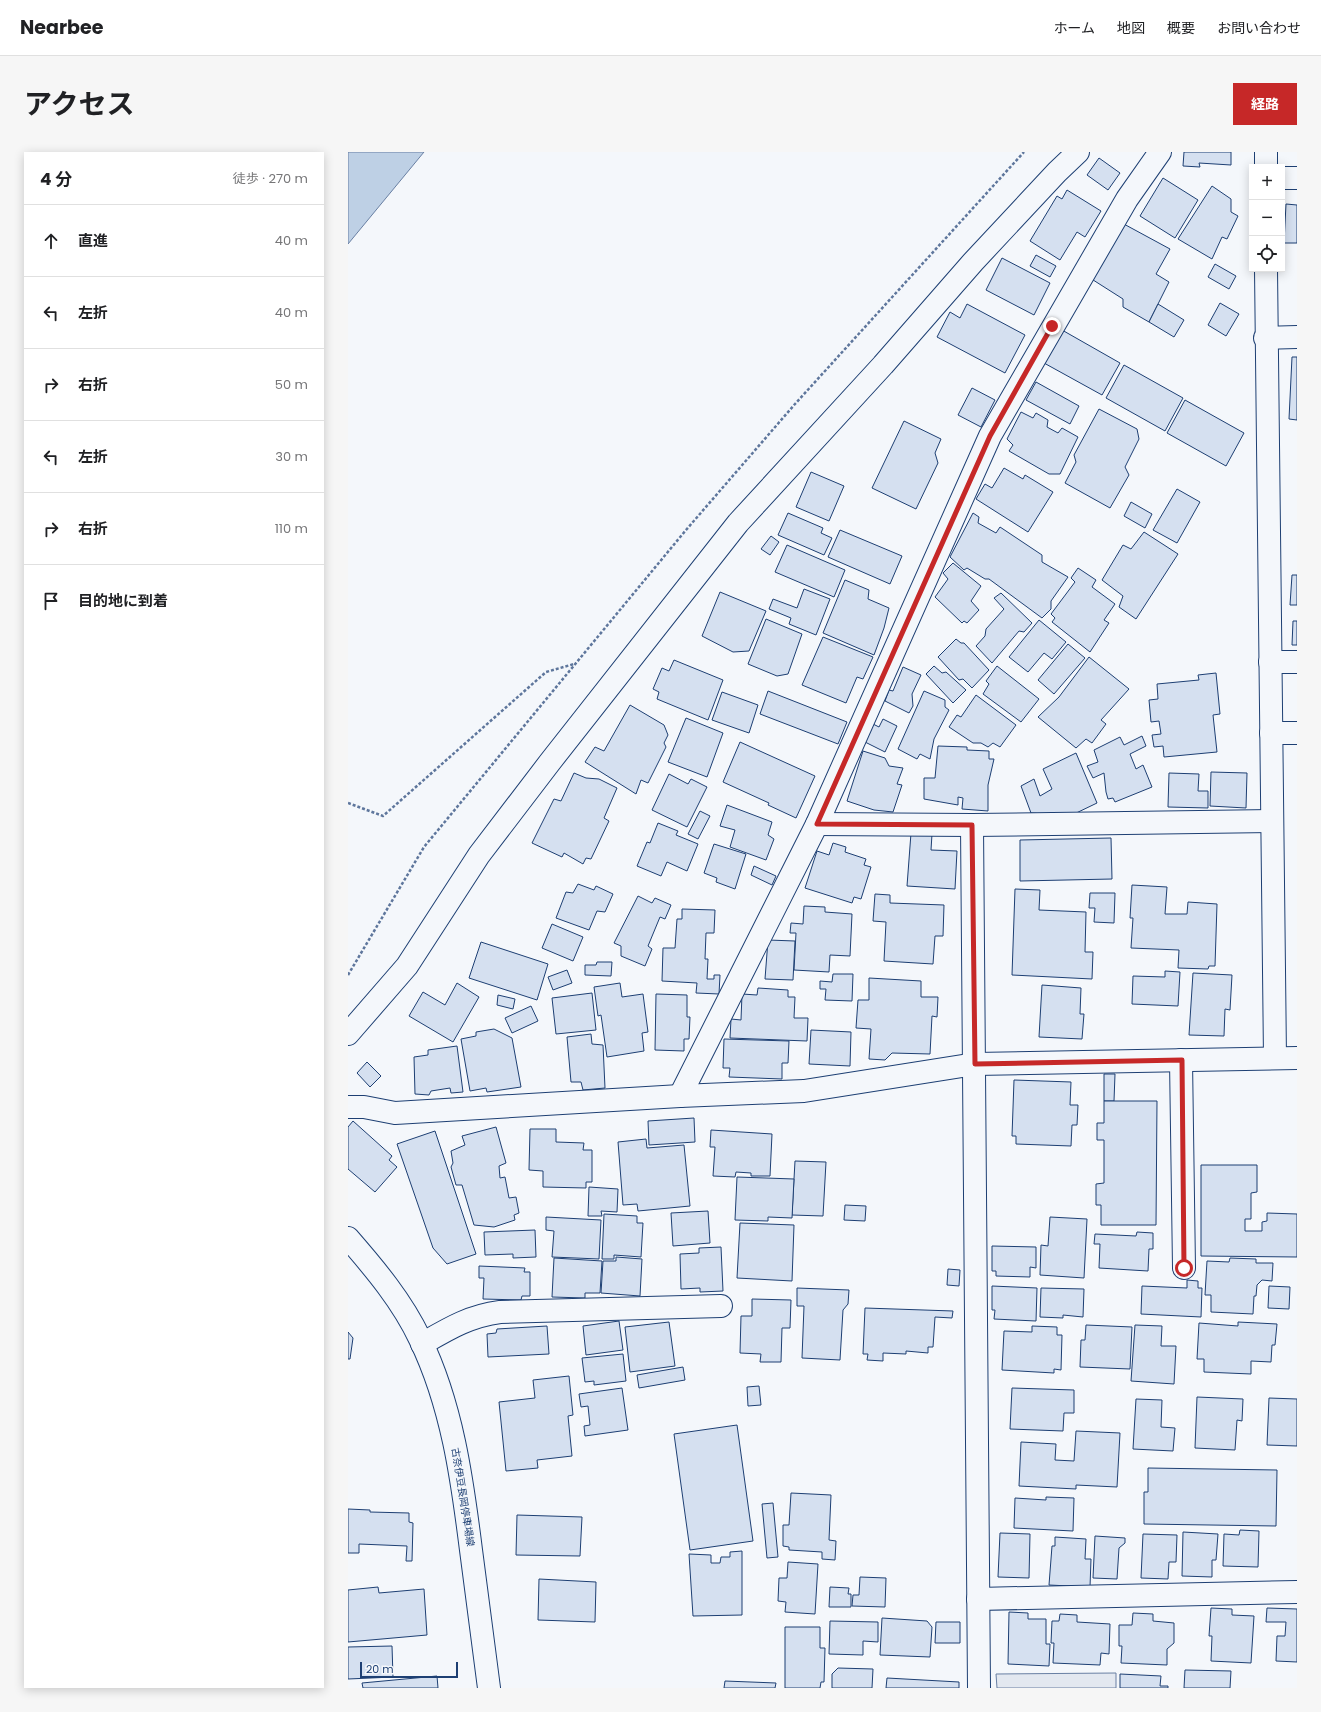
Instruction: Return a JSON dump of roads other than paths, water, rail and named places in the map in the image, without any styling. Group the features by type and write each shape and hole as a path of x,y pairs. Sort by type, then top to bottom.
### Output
{"street":[{"path":"348,1034 407,966 479,855 554,756 738,523 883,365 973,262 1057,172 1078,152"},
{"path":"680,1096 817,824 990,436 1052,326 1127,199 1160,152"},
{"path":"1266,152 1266,164"},
{"path":"1285,178 1297,178"},
{"path":"1266,272 1265,338 1275,1058"},
{"path":"1265,338 1297,337"},
{"path":"1270,662 1297,662"},
{"path":"1271,733 1297,733"},
{"path":"817,824 972,825 1272,821"},
{"path":"972,825 979,1688"},
{"path":"348,1107 364,1107 395,1113 680,1096 804,1091 975,1064 1297,1058"},
{"path":"1182,1060 1184,1268"},
{"name":"古奈伊豆長岡停車場線","path":"348,1238 381,1276 422,1344 436,1380 453,1434 462,1479 489,1688"},
{"path":"422,1344 460,1322 484,1314 532,1311 720,1306"},
{"path":"978,1599 1297,1592"}],"water":[{"path":"348,152 424,152 348,244"}]}
